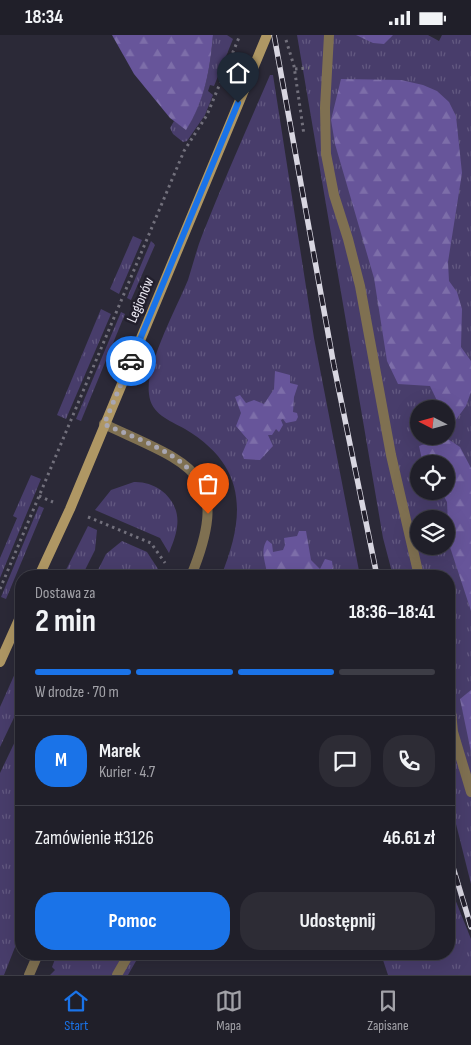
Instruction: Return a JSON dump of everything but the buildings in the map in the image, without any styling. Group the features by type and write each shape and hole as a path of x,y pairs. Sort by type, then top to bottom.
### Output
{"street":[{"name":"Legionów","path":"42,570 70,509 267,35"},
{"path":"329,35 325,108 326,154 334,195 362,294 391,455 418,570"},
{"path":"104,424 176,459 191,470 199,479 205,492 208,514 201,551 193,570"},
{"path":"0,663 15,629"},
{"path":"455,739 471,792"},
{"path":"29,975 35,960"},
{"path":"117,975 126,960"}],"path":[{"path":"0,589 184,151 207,115 240,35"},
{"path":"39,497 151,543 164,563"}],"green space":[{"path":"112,35 213,35 206,84 198,107 186,130 170,118 134,74"},
{"path":"213,35 227,35 233,39 214,86 210,85 208,91 213,95 205,115 187,141 183,142 173,134 170,128 174,121 186,129 198,107 206,84"},
{"path":"297,35 428,35 439,41 442,35 471,35 471,884 455,820 455,570 391,570 383,538"},
{"path":"356,35 393,35 384,44 373,43"},
{"path":"270,75 273,75 314,338 359,570 223,570 235,533 237,512 236,493 230,476 220,459 205,443 162,416 150,401 149,382 157,353 188,280 199,244"},
{"path":"341,79 401,80 423,85 437,91 449,102 456,116 462,173 448,262 449,281 457,292 462,309 461,347 471,361 471,392 466,406 455,421 455,400 437,400 430,386 398,384 387,361 374,278 335,144 331,120"},
{"path":"133,236 142,240 119,294 110,289"},
{"path":"151,241 155,245 131,300 127,298"},
{"path":"101,309 111,314 66,419 57,415"},
{"path":"121,312 125,314 81,421 76,419"},
{"path":"275,371 290,375 290,383 298,385 294,397 293,412 297,413 298,417 296,421 286,423 283,419 281,420 283,425 279,432 276,429 272,435 268,435 273,446 260,460 244,459 242,454 248,440 236,426 241,413 235,397 240,395 246,403 254,400 264,404 274,389"},
{"path":"455,444 460,447 471,468 471,611 453,555 455,555 455,510 447,510 446,500 455,500 455,455 421,455 419,446"},
{"path":"31,475 41,479 0,578 0,558 17,518 13,516"},
{"path":"134,482 151,485 159,489 166,494 175,509 177,527 169,553 160,538 95,510 111,490"},
{"path":"39,506 44,508 18,570 15,570 15,577 6,599 1,597"},
{"path":"88,526 97,530 95,550 85,570 66,570"},
{"path":"299,531 306,531 311,560 320,569 325,559 332,561 333,570 266,570 263,553 267,540 272,544 273,552 283,550 285,545 284,538 297,536"},
{"path":"122,541 147,552 158,570 98,570 106,554"},
{"path":"15,673 15,716 0,747 0,707"},
{"path":"471,690 471,752 460,699"},
{"path":"15,742 15,947 4,975 0,975 0,773"},
{"path":"455,899 471,939 471,975 388,975 383,960 455,960"},
{"path":"55,960 137,960 128,975 50,975 55,970 52,967"}],"railway":[{"path":"274,35 334,366 376,570"},
{"path":"455,874 471,927"}],"way so far":[{"path":"131,361 104,424 176,459 191,470 199,479 205,492 208,514"}],"route":[{"path":"131,361 238,103"}]}
